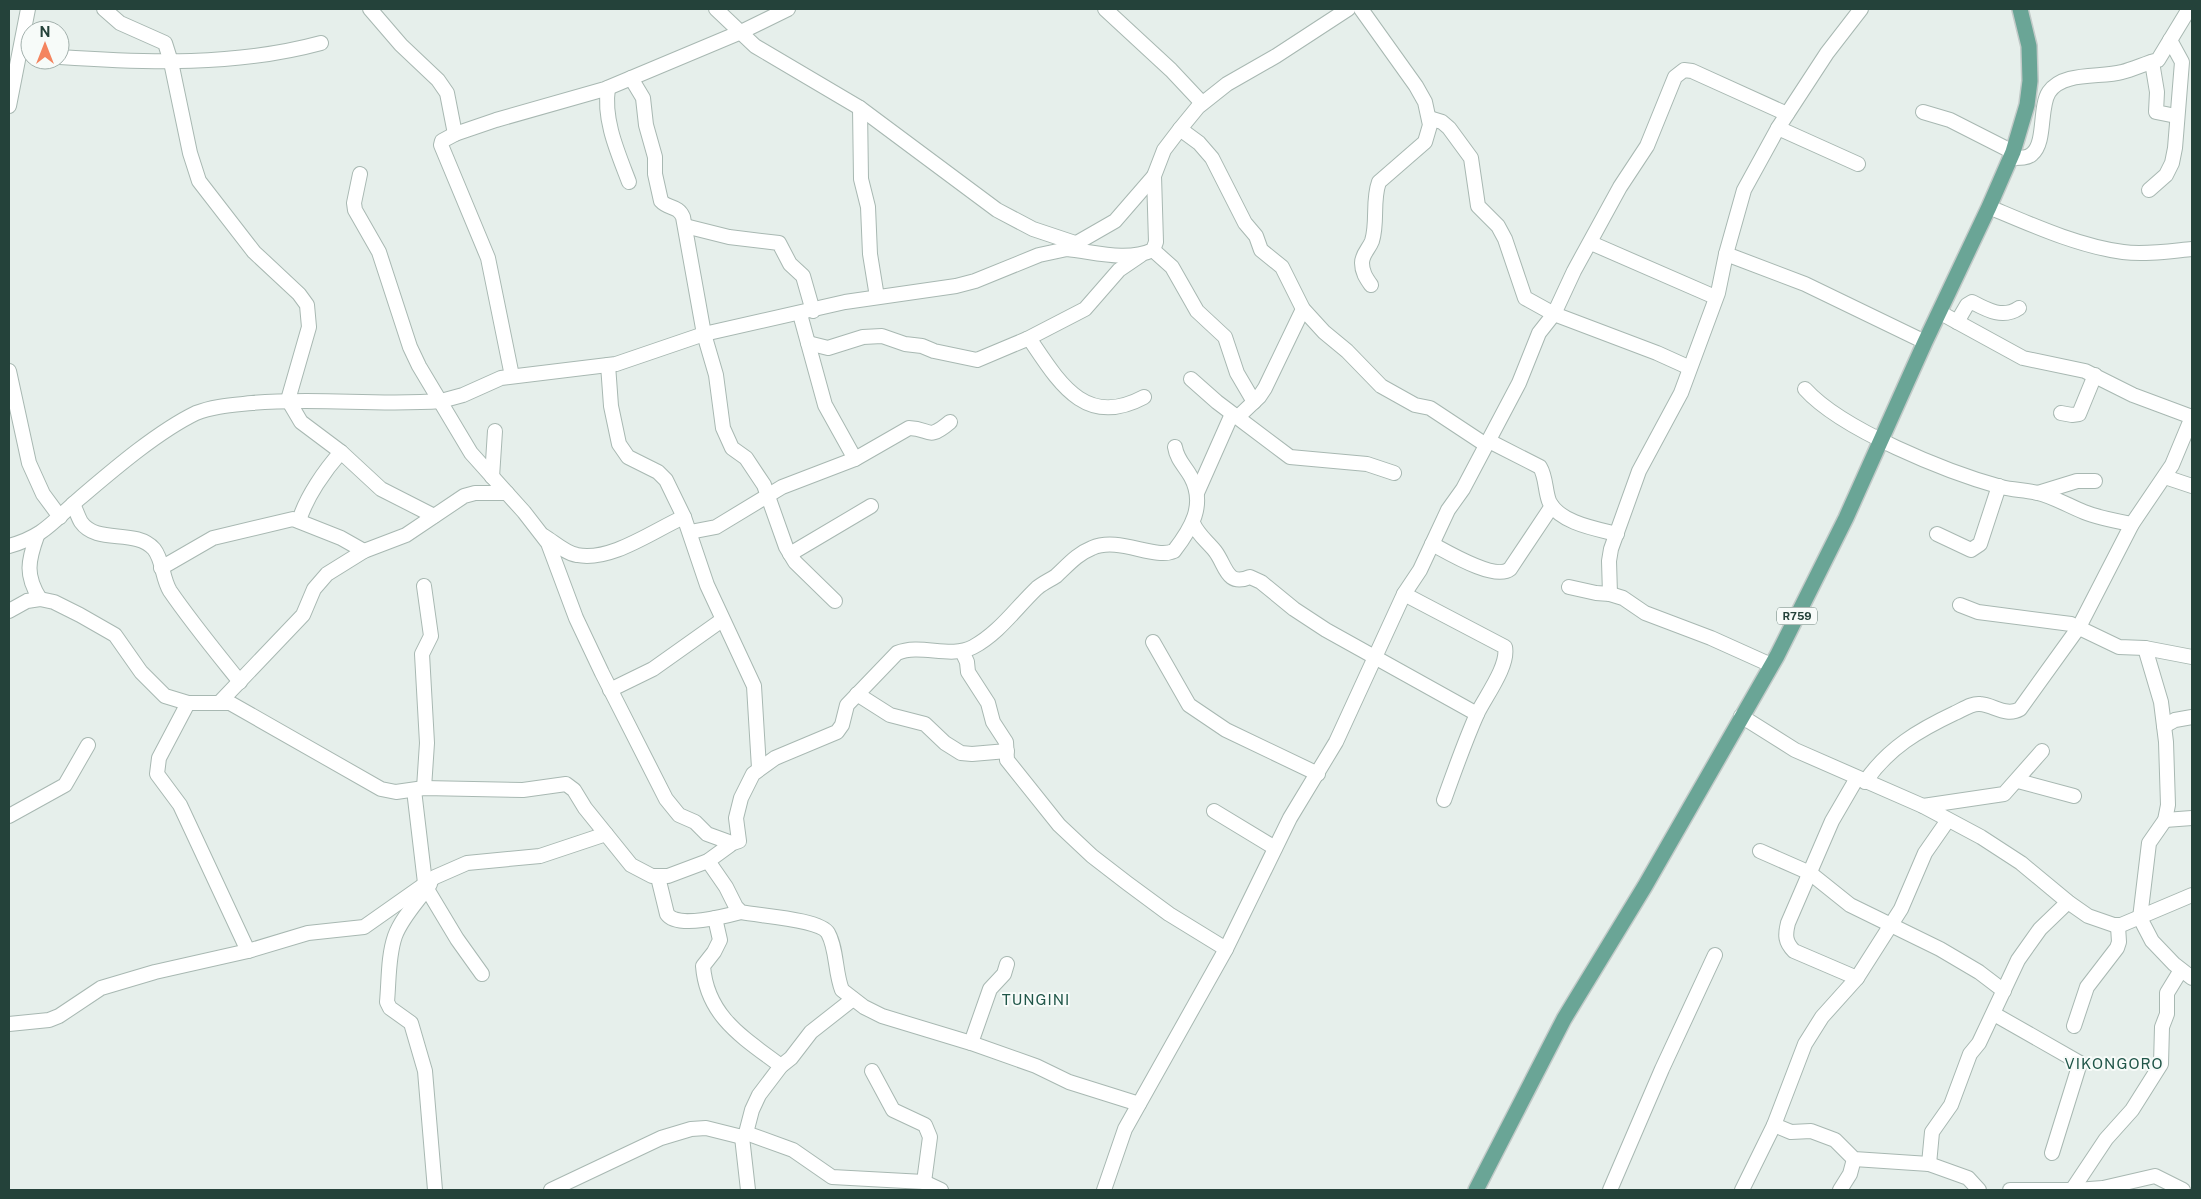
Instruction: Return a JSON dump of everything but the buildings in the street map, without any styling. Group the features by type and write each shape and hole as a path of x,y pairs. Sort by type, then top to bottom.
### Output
{"main road":[{"name":"R759","path":"1476,1190 1564,1019 1645,886 1772,664 1846,518 1925,342 1990,207 2012,155 2027,105 2030,81 2028,46 2020,9"}],"street":[{"path":"104,9 120,23 161,41 171,62 190,153 200,181 254,252 299,294 307,305 309,327 288,400 301,422 341,452 381,489 434,516"},
{"path":"370,9 401,44 438,80 447,93 455,134"},
{"path":"716,9 755,46 860,108 997,210 1071,246 1122,255 1147,252 1172,267 1196,311 1225,337 1237,374 1254,402"},
{"path":"512,376 488,258 441,145 445,138 608,88 741,32 788,9"},
{"path":"1105,9 1171,70 1202,103"},
{"path":"9,546 38,536 114,470 173,427 194,414 212,408 288,400 441,401 463,395 489,382 512,376 608,365 634,359 704,334 877,297 943,288 975,281 1038,255 1071,246 1115,221 1154,176 1164,150 1202,103 1227,84 1276,56 1348,9"},
{"path":"1361,9 1416,86 1430,118 1425,142 1379,182 1376,189 1375,224 1372,243 1362,260 1365,275 1371,285"},
{"path":"1610,594 1609,561 1617,534 1640,472 1680,392 1720,286 1726,254 1744,190 1778,128 1827,52 1861,9"},
{"path":"1924,112 1950,120 2012,155 2032,155 2037,148 2045,102 2049,91 2060,83 2082,76 2121,73 2158,60 2163,56 2170,40 2189,9"},
{"path":"2149,190 2166,175 2172,163 2182,62 2170,40"},
{"path":"70,57 171,62 250,56 321,43"},
{"path":"2152,62 2157,92 2156,112 2176,116"},
{"path":"9,106 20,69"},
{"path":"1104,1190 1125,1129 1226,949 1290,818 1318,774 1404,594 1420,570 1448,510 1520,383 1536,337 1554,314 1574,271 1592,242 1620,187 1647,146 1675,77 1681,72 1692,71 1787,114"},
{"path":"632,78 643,98 646,125 655,157 655,174 661,201 680,210 685,226 704,334 716,375 723,428 732,448 753,468 769,495 790,554 806,575 835,600"},
{"path":"608,88 606,102 613,137 629,182"},
{"path":"591,94 606,102"},
{"path":"860,108 861,179 868,207 870,254 877,297"},
{"path":"1430,118 1442,122 1449,128 1471,158 1478,206 1498,226 1506,239 1523,296 1554,314 1657,353 1688,367"},
{"path":"1778,128 1858,164"},
{"path":"1180,129 1199,143 1212,158 1244,223 1257,238 1261,250 1282,267 1303,309 1382,386 1415,405 1430,408 1487,443 1540,467 1552,506 1563,516 1617,534"},
{"path":"360,174 354,203 355,210 379,252 410,347 432,389 471,453 548,543 576,618 610,690 666,799 679,814 693,821 706,834 725,842 739,841 736,816 748,780 760,768 788,752 837,732 842,725 847,705 901,652 962,651 986,639 1038,587 1056,576 1075,558 1091,548 1109,544 1172,553 1193,523 1197,493 1235,415 1254,402 1265,388 1303,309"},
{"path":"808,343 828,348 863,337 882,336 905,344 922,346 934,351 977,360 1027,339 1085,309 1119,270 1147,252 1156,242 1154,176"},
{"path":"1990,207 2028,224 2087,244 2124,252 2192,249"},
{"path":"685,226 729,237 779,243 790,264 803,276 808,343 826,405 854,459"},
{"path":"1592,242 1715,297"},
{"path":"1726,254 1805,284 1925,342"},
{"path":"1956,322 1967,305 1972,302 1998,313 2011,313 2019,308"},
{"path":"1857,978 1794,951 1787,944 1785,934 1832,821 1861,780 1882,759 1898,745 1928,726 1978,703 2007,712 2015,712 2020,709 2079,627 2132,524 2165,477 2192,417 2134,395 2095,375 2022,358 1939,312"},
{"path":"1027,339 1031,341 1057,379 1072,395 1090,405 1111,408 1144,397"},
{"path":"608,365 611,406 619,444 628,458 662,475 684,517 706,585 755,690 760,768"},
{"path":"9,371 11,392 29,463 43,494 60,518"},
{"path":"2061,413 2079,414 2095,375"},
{"path":"1191,378 1290,457 1367,464 1394,473"},
{"path":"1804,389 1816,402 1881,440 1927,461 1998,486 2038,493 2089,513 2132,524"},
{"path":"690,532 716,527 782,487 854,459 909,428 931,434 941,430 950,422"},
{"path":"492,477 495,431"},
{"path":"1175,447 1177,457 1191,477 1197,493"},
{"path":"299,521 309,497 329,466 341,452"},
{"path":"2165,477 2192,486"},
{"path":"2038,493 2077,481 2095,481"},
{"path":"1938,534 1971,550 1976,549 1980,544 1998,486"},
{"path":"220,702 303,614 314,589 321,579 364,551 406,535 471,494 507,493"},
{"path":"73,504 81,522 86,526 105,535 136,538 146,543 156,552 170,590 191,623 240,682"},
{"path":"790,554 871,506"},
{"path":"1432,544 1497,574 1504,573 1510,569 1552,506"},
{"path":"542,534 570,553 579,556 594,555 620,549 684,517"},
{"path":"161,568 213,538 287,520 299,521 341,538 364,551"},
{"path":"1193,523 1199,534 1215,550 1226,571 1233,578 1242,580 1250,577 1256,578 1309,619 1477,714"},
{"path":"38,536 29,558 30,580 40,599"},
{"path":"9,546 29,558"},
{"path":"10,610 30,580"},
{"path":"424,586 430,636 423,648 421,662 427,743 419,789 429,883 457,939 482,974"},
{"path":"1569,586 1596,593 1610,594 1661,620 1711,638 1772,664"},
{"path":"1404,594 1505,647 1506,652 1497,678 1477,714 1444,800"},
{"path":"10,610 26,601 40,599 54,602 71,610 115,635 154,686 171,699 188,704 230,703 381,789 388,791 419,789 523,790 566,784 574,790 606,834 632,864 644,873 658,877 668,876 708,861 725,842"},
{"path":"1960,605 1978,612 2064,623 2079,627 2114,645 2145,648 2192,657"},
{"path":"610,690 653,669 722,620"},
{"path":"1153,642 1189,705 1226,730 1318,774"},
{"path":"2010,1190 2070,1190 2106,1139 2132,1110 2162,1064 2162,1027 2167,1014 2167,995 2187,974 2152,941 2140,918 2149,843 2165,820 2168,805 2168,766 2164,726 2160,702 2145,648"},
{"path":"962,651 967,662 968,672 988,703 995,726 1006,742 1007,760 1076,843 1169,914 1226,949"},
{"path":"857,694 890,715 924,724 945,743 961,753 1007,751"},
{"path":"188,704 159,758 157,774 180,805 248,951"},
{"path":"1741,716 1795,750 1923,806 1980,836 2021,863 2088,916 2118,926 2192,895"},
{"path":"2164,726 2175,720 2192,717"},
{"path":"9,816 65,785 88,744"},
{"path":"1923,806 2004,794 2018,781 2042,751"},
{"path":"2018,781 2074,796"},
{"path":"1214,811 1275,848"},
{"path":"2165,820 2192,818"},
{"path":"1742,1190 1774,1125 1805,1044 1822,1017 1857,978 1901,909 1925,853 1948,820"},
{"path":"9,1024 49,1020 64,1013 101,988 155,972 248,951 308,933 364,927 429,883 467,863 540,856 606,834"},
{"path":"1760,851 1810,873 1850,905 1940,949 1979,972 2004,991"},
{"path":"708,861 726,887 736,907 742,912"},
{"path":"658,877 669,917 685,921 715,918 742,912 809,923 824,929 830,938 841,987 853,1000 882,1016 971,1043 1036,1066 1069,1082 1139,1104"},
{"path":"429,883 401,924 396,935 391,952 387,1002 390,1008 411,1023 425,1071 435,1190"},
{"path":"1928,1164 1932,1132 1951,1105 1970,1054 1978,1045 1994,1014 2018,960 2040,929 2068,902"},
{"path":"715,918 720,940 714,952 703,966 706,982 716,1009 724,1021 737,1033 781,1066"},
{"path":"2074,1026 2087,987 2117,948 2118,926"},
{"path":"1610,1190 1662,1068 1716,955"},
{"path":"971,1043 990,989 1004,974 1008,964"},
{"path":"748,1190 744,1135 752,1110 760,1095 781,1066 791,1058 811,1032 853,1000"},
{"path":"1994,1014 2080,1063 2052,1152"},
{"path":"872,1071 893,1110 925,1124 930,1137 924,1182"},
{"path":"1774,1125 1791,1132 1811,1131 1835,1140 1854,1159 1928,1164 1968,1178 1978,1190"},
{"path":"551,1190 567,1186 661,1138 691,1129 706,1128 744,1135 792,1150 832,1177 924,1182 940,1190"},
{"path":"1840,1190 1850,1174 1854,1159"},
{"path":"2076,1190 2103,1188 2155,1176 2183,1190"}],"district":[{"name":"TUNGINI","path":"1036,1000"},
{"name":"VIKONGORO","path":"2114,1064"}]}
